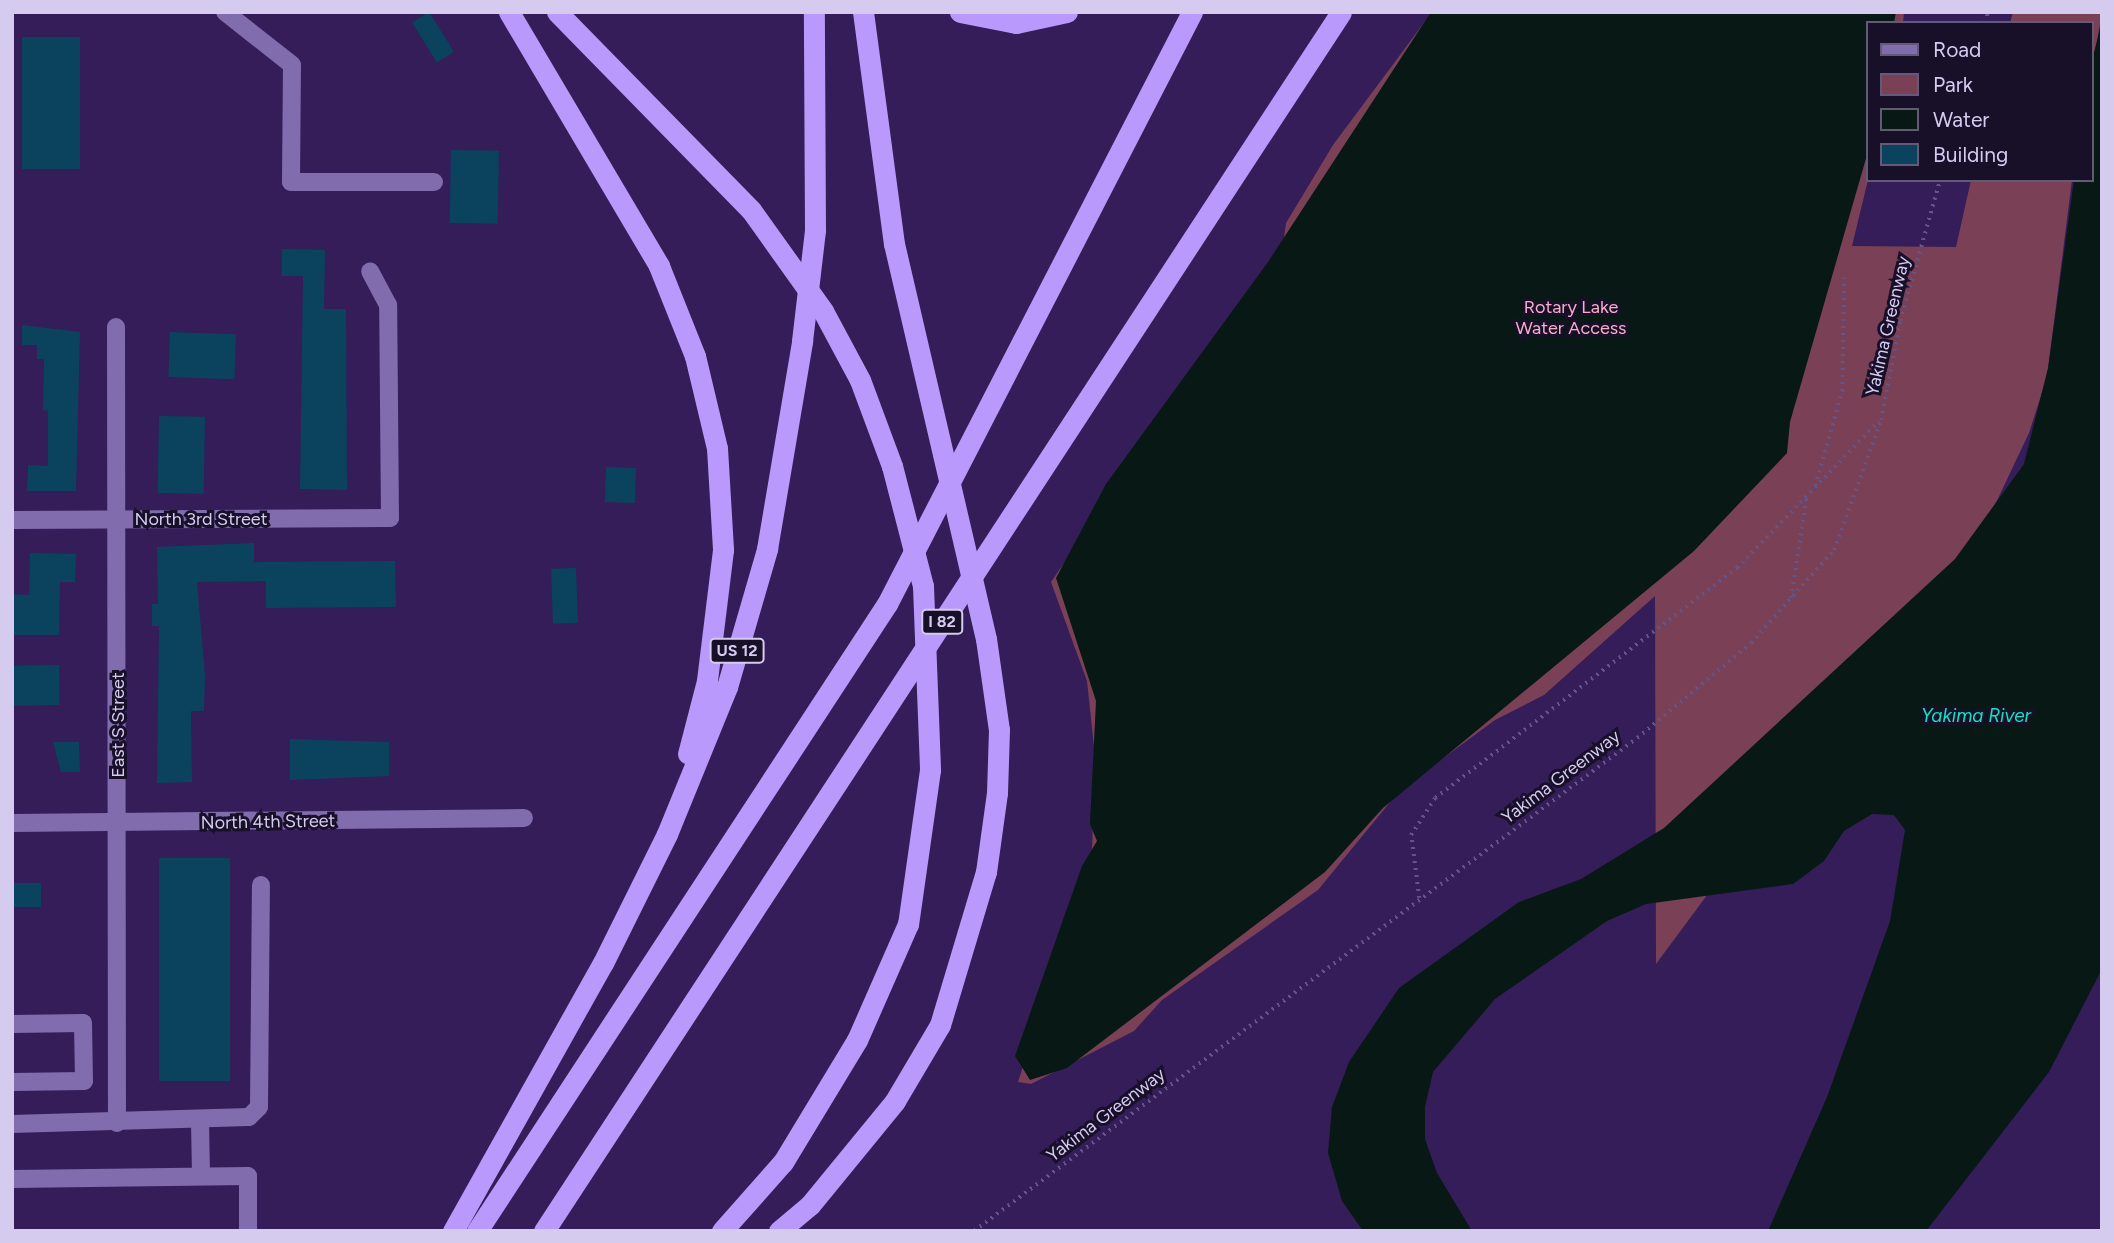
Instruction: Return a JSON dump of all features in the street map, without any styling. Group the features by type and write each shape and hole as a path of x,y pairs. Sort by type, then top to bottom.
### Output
{"highway":[{"path":"509,12 659,266 695,356 717,448 723,550 708,668 667,834"},
{"path":"557,12 751,210 823,311 860,380 892,466 923,586 930,695 928,818 908,924 857,1040 783,1162 722,1231"},
{"name":"US 12","path":"453,1231 603,964 667,834 727,687 767,549 815,230 814,12"},
{"path":"779,1231 810,1205 895,1101 940,1025 986,872 999,730 986,639 880,166 863,12"},
{"path":"960,12 1016,23 1067,12"},
{"path":"477,1231 887,604 1192,12"},
{"name":"I 82","path":"544,1231 1341,12"}],"street":[{"path":"225,12 292,65 291,182 434,182"},
{"name":"North 3rd Street","path":"12,520 390,518 388,305 370,271"},
{"name":"East S Street","path":"116,327 117,1124"},
{"name":"North 4th Street","path":"12,823 524,818"},
{"path":"12,1124 237,1122 259,1107 261,885"},
{"path":"12,1024 83,1023 84,1081 12,1082"},
{"path":"200,1122 201,1176"},
{"path":"12,1179 248,1176 248,1231"}],"path":[{"name":"Yakima Greenway","path":"974,1231 1637,738 1751,643 1834,550 1881,420 1900,321 1939,182"},
{"path":"1814,488 1842,391 1844,278"},
{"path":"1420,899 1411,835 1435,799 1707,592 1881,420"},
{"path":"1791,598 1806,497"}],"green space":[{"name":"Rotary Lake Water Access","path":"1432,12 1904,12 1903,21 1866,21 1868,182 1852,246 1956,247 1971,182 2072,182 2047,377 2029,433 1992,511 1656,964 1655,596 1544,695 1495,720 1400,790 1318,890 1162,1000 1134,1031 1031,1084 1018,1082 1092,850 1095,756 1087,681 1051,582 1283,245 1286,223 1333,145"},
{"path":"2013,12 2102,12 2093,66 2093,21 2011,21"}],"water":[{"name":"Rotary Lake Water Access","path":"1431,12 1896,12 1894,21 1866,21 1866,158 1790,422 1787,453 1694,551 1383,808 1325,872 1067,1068 1030,1080 1015,1056 1082,866 1097,841 1090,824 1096,701 1056,578 1106,484 1268,262"},
{"name":"Yakima River","path":"2102,20 2102,969 2049,1072 1926,1231 1768,1231 1827,1097 1890,921 1905,830 1894,815 1872,814 1844,831 1824,861 1793,884 1646,904 1607,921 1495,999 1433,1072 1425,1107 1425,1139 1437,1173 1472,1231 1363,1231 1342,1201 1328,1153 1332,1107 1349,1062 1399,988 1519,902 1581,879 1664,828 1955,559 2024,464 2048,368 2074,182 2093,182 2093,57"}],"building":[{"path":"429,12 454,52 437,62 412,23"},
{"path":"22,37 80,37 80,169 22,169"},
{"path":"451,150 499,151 498,224 450,223"},
{"path":"282,249 325,250 324,309 346,309 347,490 300,489 303,276 282,276"},
{"path":"22,325 80,332 76,491 27,491 28,465 48,466 48,411 43,410 44,359 37,359 37,345 22,345"},
{"path":"170,332 236,334 234,379 168,377"},
{"path":"159,416 205,417 204,494 158,493"},
{"path":"606,467 636,468 635,503 605,502"},
{"path":"254,543 254,562 395,561 396,607 266,608 266,581 197,582 205,676 204,711 191,711 192,782 157,783 159,626 152,626 152,604 158,604 157,547"},
{"path":"30,553 76,554 75,582 60,582 59,635 12,635 12,594 29,595"},
{"path":"576,568 578,623 553,624 551,569"},
{"path":"59,665 60,705 13,706 12,666"},
{"path":"290,739 389,742 389,776 290,780"},
{"path":"53,742 79,742 80,772 61,772"},
{"path":"159,858 230,858 230,1081 159,1081"},
{"path":"12,883 41,883 41,907 12,907"}]}
